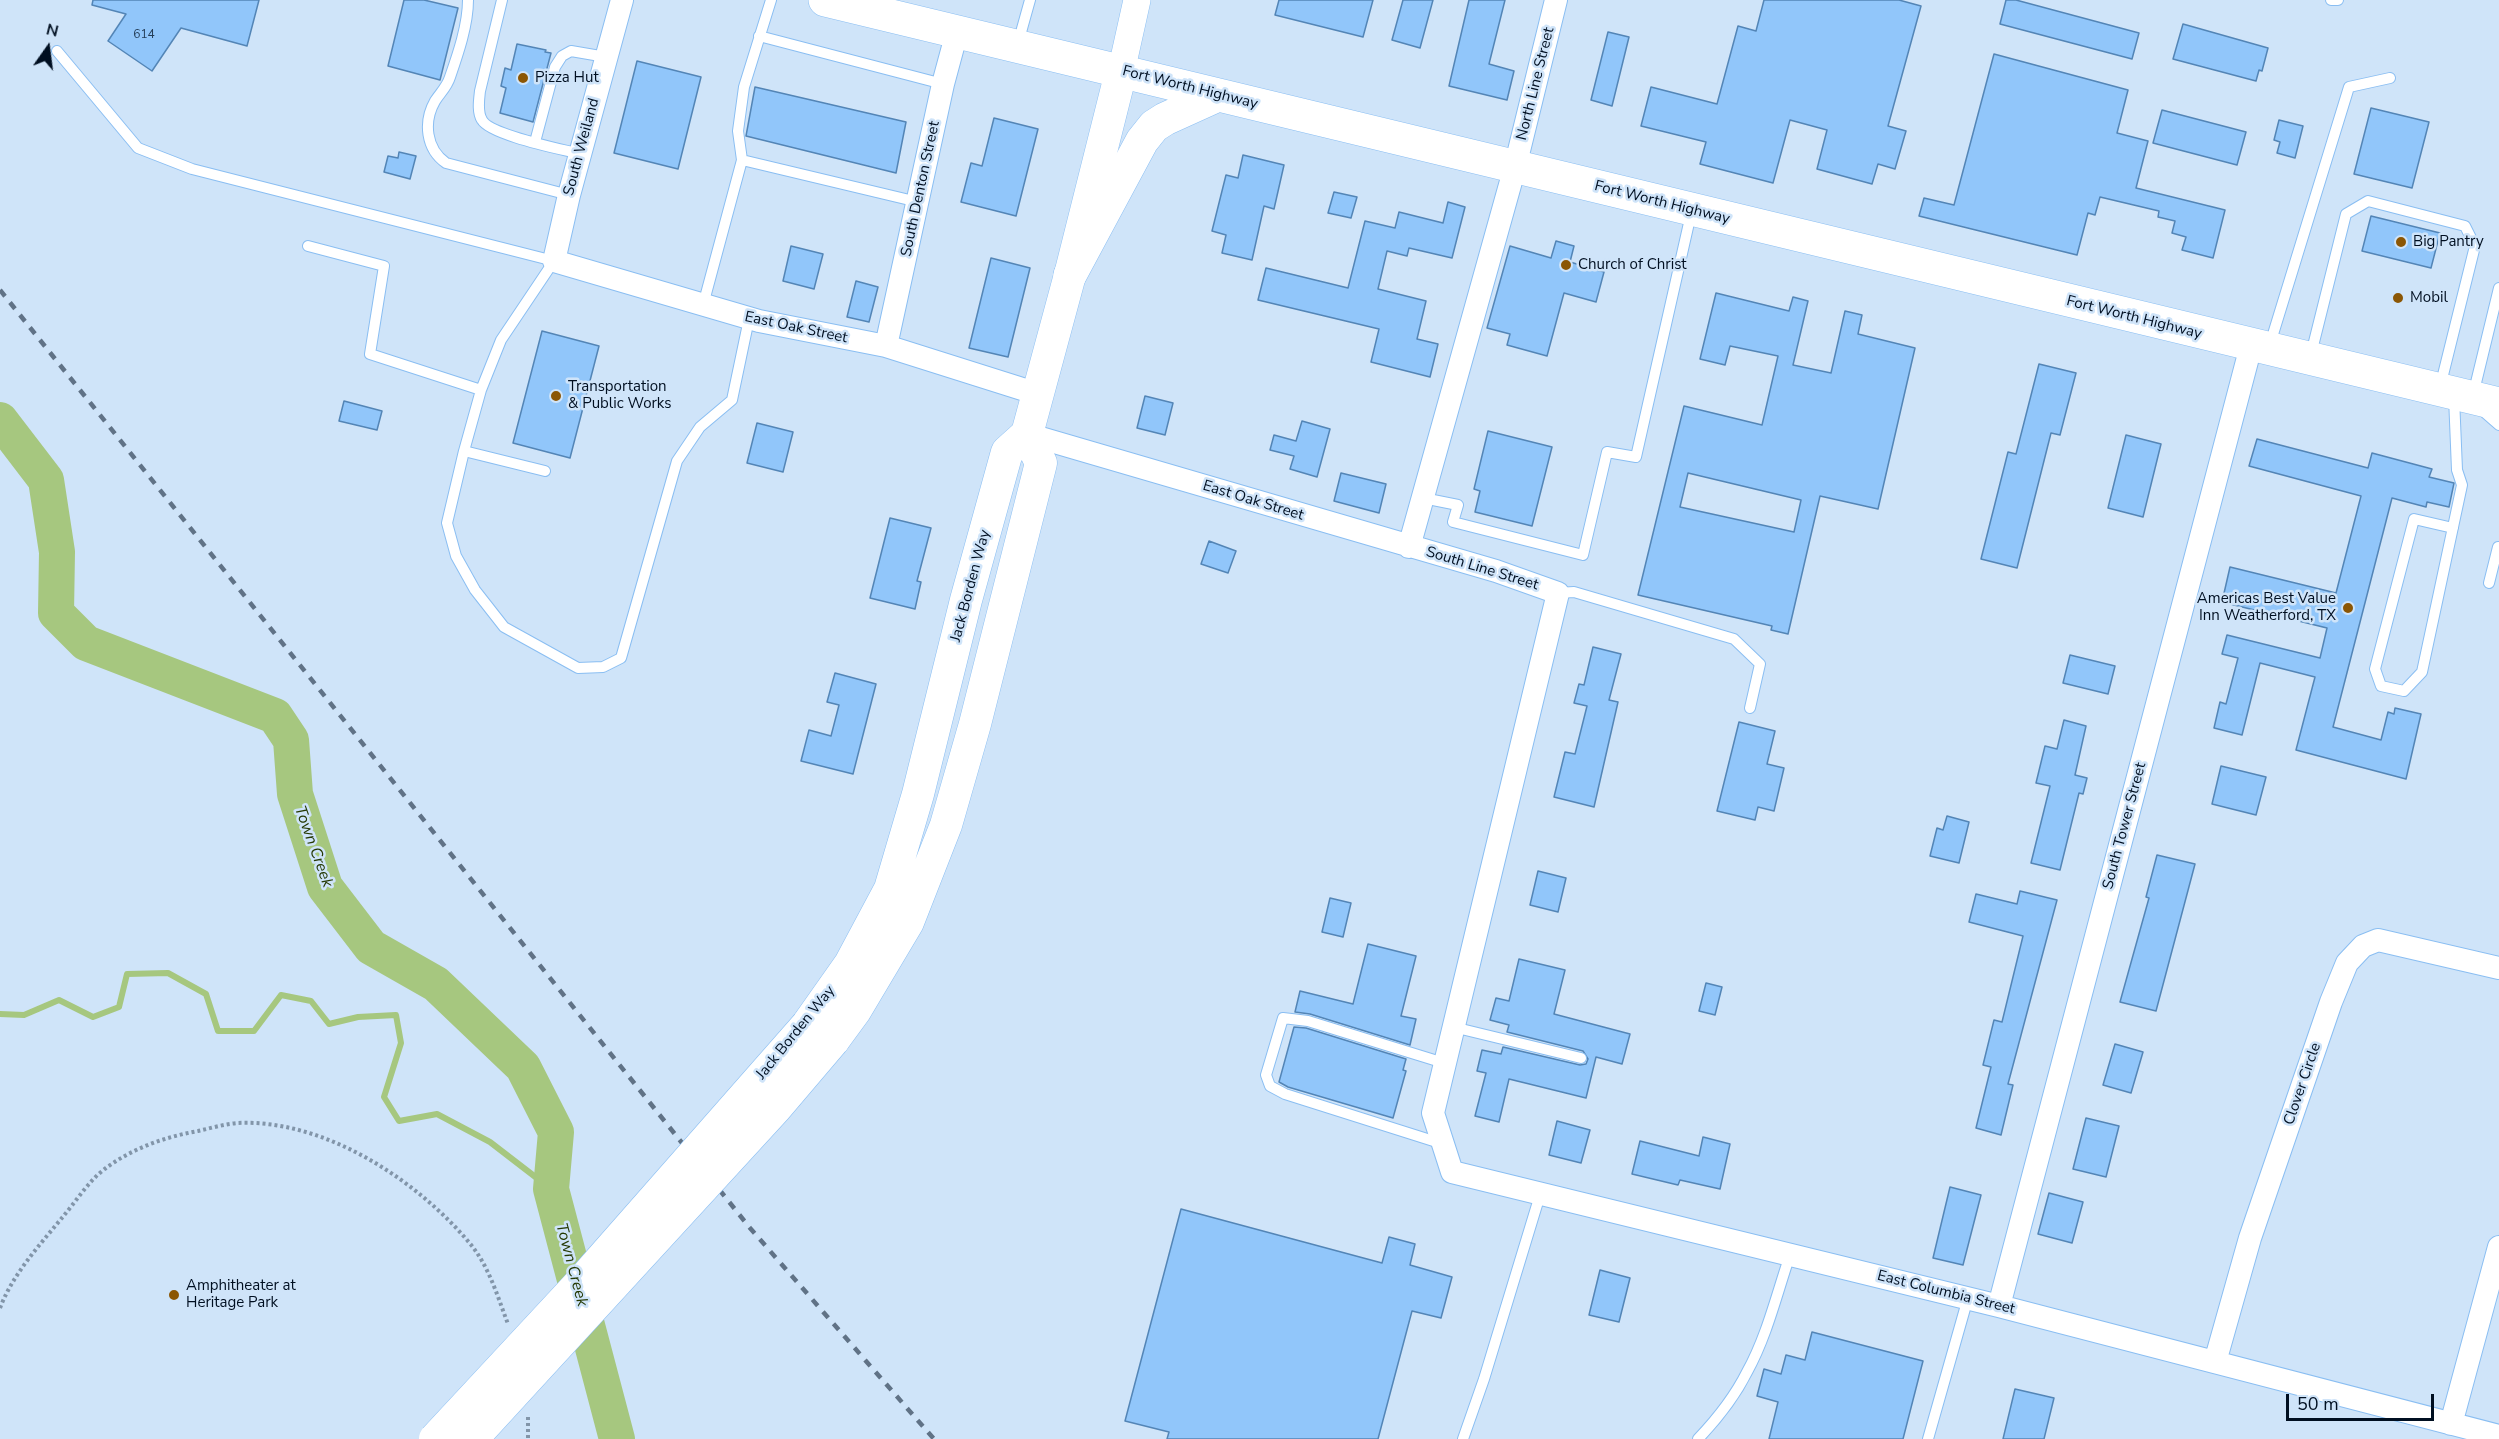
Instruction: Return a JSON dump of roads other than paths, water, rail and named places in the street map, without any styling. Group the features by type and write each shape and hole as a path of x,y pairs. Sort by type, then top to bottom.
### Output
{"main road":[{"name":"Fort Worth Highway","path":"825,0 885,7 957,32 2309,360 2466,396"},
{"name":"Jack Borden Way","path":"435,1439 580,1282 807,1024 850,964 890,889 918,794 966,600 1007,452 1027,434 1121,72"},
{"path":"1070,275 1142,141 1154,126 1218,95"},
{"name":"Jack Borden Way","path":"472,1439 776,1108 833,1041 855,1011 909,922 946,825 975,724 1041,463 1027,434"}],"street":[{"name":"South Weiland","path":"554,261 569,195 622,0"},
{"name":"Jack Borden Way","path":"1121,72 1137,0"},
{"name":"North Line Street","path":"1515,167 1556,0"},
{"name":"South Denton Street","path":"886,346 943,84 957,32"},
{"name":"South Line Street","path":"1433,1113 1558,593 1497,571 1409,547 1515,167"},
{"name":"East Oak Street","path":"554,261 749,319 886,346 1038,394"},
{"name":"South Tower Street","path":"1999,1306 2260,348"},
{"name":"East Oak Street","path":"1027,434 1409,547"},
{"name":"Clover Circle","path":"2216,1362 2250,1238 2331,1002 2347,963 2363,946 2378,940 2499,968"},
{"name":"East Columbia Street","path":"1433,1113 1452,1172 1968,1298 2499,1436"},
{"path":"2451,1424 2499,1247"}],"lane":[{"path":"468,0 468,12 450,79 434,102 426,130 437,157 446,163 569,195"},
{"path":"502,0 480,92 479,107 482,121 494,131 580,154"},
{"path":"703,306 742,160 738,131 744,87 771,0"},
{"path":"1017,46 1030,0"},
{"path":"2331,0 2338,0"},
{"path":"759,36 943,84"},
{"path":"57,51 138,148 192,169 554,261 501,340 481,390 447,523 456,556 475,590 504,627 578,668 603,667 621,658 677,461 700,428 732,400 749,319"},
{"path":"535,142 555,67 562,56 571,51 606,57"},
{"path":"2260,348 2349,87 2390,78"},
{"path":"742,160 918,202"},
{"path":"2309,360 2346,214 2368,201 2465,226 2475,246 2466,396 2457,470 2462,485 2453,528 2422,672 2403,691 2381,686 2375,669 2414,519 2453,528"},
{"path":"1423,498 1458,505 1454,522 1583,555 1607,452 1636,457 1692,210"},
{"path":"308,246 384,266 370,354 481,390"},
{"path":"2466,396 2499,288"},
{"path":"2466,396 2499,425"},
{"path":"464,451 545,471"},
{"path":"2489,583 2499,546"},
{"path":"1558,593 1574,592 1734,639 1760,663 1750,708"},
{"path":"1443,1144 1285,1094 1270,1086 1266,1075 1283,1018 1308,1021 1444,1063"},
{"path":"1453,1027 1581,1058"},
{"path":"1463,1439 1484,1380 1540,1195"},
{"path":"1698,1439 1714,1422 1748,1372 1790,1255"},
{"path":"1928,1439 1968,1298"}],"waterway":[{"name":"Town Creek","path":"0,420 46,480 57,552 56,613 86,643 275,716 291,740 295,794 325,887 371,947 436,984 523,1067 556,1132 551,1189 617,1439"},
{"path":"0,1014 24,1015 59,1000 93,1017 119,1007 127,974 168,973 206,994 218,1031 254,1031 281,995 311,1001 329,1024 358,1017 396,1015 401,1043 384,1097 399,1121 437,1114 490,1142 551,1189"}],"railway":[{"path":"0,290 750,1228 934,1439"}],"place":[{"name":"Pizza Hut","path":"523,78"},
{"name":"Big Pantry","path":"2401,242"},
{"name":"Church of Christ","path":"1566,265"},
{"name":"Mobil","path":"2398,298"},
{"name":"Transportation & Public Works","path":"556,396"},
{"name":"Americas Best Value Inn Weatherford, TX","path":"2348,608"},
{"name":"Amphitheater at Heritage Park","path":"174,1295"}]}
